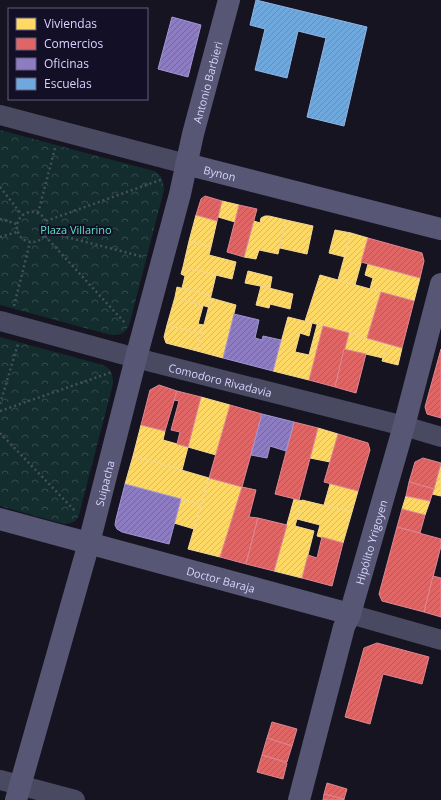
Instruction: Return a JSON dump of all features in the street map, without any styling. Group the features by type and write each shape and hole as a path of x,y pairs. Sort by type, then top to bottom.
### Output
{"street":[{"name":"Antonio Barbieri","path":"186,164 228,0"},
{"name":"Bynon","path":"0,115 219,173 441,229"},
{"name":"Suipacha","path":"12,789 89,543 136,358 178,202 186,164"},
{"name":"Hipólito Yrigoyen","path":"299,800 344,627 350,614 404,426 441,284"},
{"name":"Comodoro Rivadavia","path":"7,315 136,358 404,426 441,437"},
{"name":"Doctor Baraja","path":"0,519 441,640"},
{"path":"12,789 75,800"}],"path":[{"path":"38,213 56,145"},
{"path":"46,221 163,180"},
{"path":"0,187 22,215"},
{"path":"28,212 38,213 42,215 46,221 48,229 45,236 39,241 28,242 23,240 19,236 18,232 17,224 20,218 28,212"},
{"path":"0,220 17,224"},
{"path":"0,237 18,232"},
{"path":"47,232 146,258"},
{"path":"45,236 128,326"},
{"path":"7,315 30,242"},
{"path":"0,403 18,342"},
{"path":"0,412 112,372"},
{"path":"0,433 79,515"}],"green space":[{"name":"Plaza Villarino","path":"0,130 154,171 161,177 164,190 130,322 127,329 123,333 111,335 0,305"},
{"path":"0,337 103,365 108,368 113,377 113,384 79,514 77,519 73,522 64,524 0,506"}],"building: Viviendas":[{"path":"222,201 239,205 235,222 218,217"},
{"path":"196,215 217,221 211,247 189,241"},
{"path":"265,216 286,220 278,254 259,250 256,259 244,257 254,221 260,223 261,218"},
{"path":"286,220 313,226 307,254 280,248"},
{"path":"335,230 351,233 345,257 329,253"},
{"path":"351,233 368,238 355,285 338,280"},
{"path":"189,241 211,247 209,255 236,262 232,279 183,267"},
{"path":"368,264 420,278 414,301 370,289 373,278 365,275"},
{"path":"183,267 216,275 211,296 182,288 185,276 181,274"},
{"path":"248,271 272,277 270,288 245,283"},
{"path":"320,275 381,292 367,338 305,321"},
{"path":"261,286 293,294 290,309 270,304 269,308 256,305"},
{"path":"177,287 211,296 208,307 175,297"},
{"path":"175,297 203,306 198,324 204,325 201,334 167,325"},
{"path":"211,298 236,305 223,358 197,351"},
{"path":"288,317 312,323 309,336 300,333 295,352 309,355 317,325 323,326 309,380 273,371"},
{"path":"167,325 201,334 197,351 166,343 164,337"},
{"path":"349,333 387,344 383,358 344,349"},
{"path":"387,344 402,348 398,365 382,361"},
{"path":"201,397 230,405 216,455 188,447"},
{"path":"141,425 165,431 163,440 188,447 182,470 133,456"},
{"path":"318,428 338,434 330,462 310,458"},
{"path":"133,456 209,478 201,505 125,484"},
{"path":"441,466 441,496 432,494"},
{"path":"209,478 242,487 220,557 188,549"},
{"path":"330,484 358,491 352,512 324,505"},
{"path":"406,496 430,501 425,515 402,509"},
{"path":"181,499 201,505 194,529 174,523"},
{"path":"294,499 302,501 295,526 314,531 302,578 274,571"},
{"path":"302,500 352,512 343,543 317,536 320,525 297,519"}],"building: Comercios":[{"path":"205,196 222,201 217,221 196,215 201,199"},
{"path":"239,205 257,209 244,257 227,252"},
{"path":"368,238 422,253 424,261 420,278 361,262"},
{"path":"381,292 414,301 402,348 367,338"},
{"path":"323,326 349,333 335,387 309,380"},
{"path":"344,349 366,354 356,393 335,387"},
{"path":"441,349 441,418 427,414 425,407"},
{"path":"159,385 177,391 165,431 141,425 150,390"},
{"path":"177,391 201,397 188,447 177,444 180,432 171,430 179,401 174,400"},
{"path":"230,405 262,414 242,487 209,478"},
{"path":"294,422 318,428 299,500 275,494"},
{"path":"338,434 368,443 370,450 358,491 324,482"},
{"path":"423,458 441,463 434,489 409,482 415,462"},
{"path":"409,482 434,489 430,501 406,496"},
{"path":"242,487 256,490 249,517 258,518 246,564 220,557"},
{"path":"402,509 425,515 420,533 397,527"},
{"path":"258,518 287,525 274,571 246,564"},
{"path":"397,527 441,539 441,546 424,612 382,601 379,594"},
{"path":"322,537 343,543 332,586 302,578 308,555 317,558"},
{"path":"433,576 441,578 441,617 424,612"},
{"path":"377,643 429,657 422,684 383,674 370,724 345,717 364,648"},
{"path":"272,722 297,729 292,746 267,738"},
{"path":"267,738 292,746 287,762 262,755"},
{"path":"262,755 287,763 283,779 257,772"},
{"path":"327,783 347,789 344,799 324,794"},
{"path":"324,794 344,799 344,800 323,800"}],"building: Oficinas":[{"path":"172,17 201,25 188,77 158,69"},
{"path":"234,314 259,320 255,338 262,340 263,336 281,340 273,371 223,358"},
{"path":"262,414 294,422 286,451 270,446 267,458 251,455"},
{"path":"125,484 181,499 169,544 122,532 117,529 115,525 116,519"}],"building: Escuelas":[{"path":"256,0 367,27 344,126 307,117 326,38 298,31 287,78 255,70 265,29 250,25"}]}
